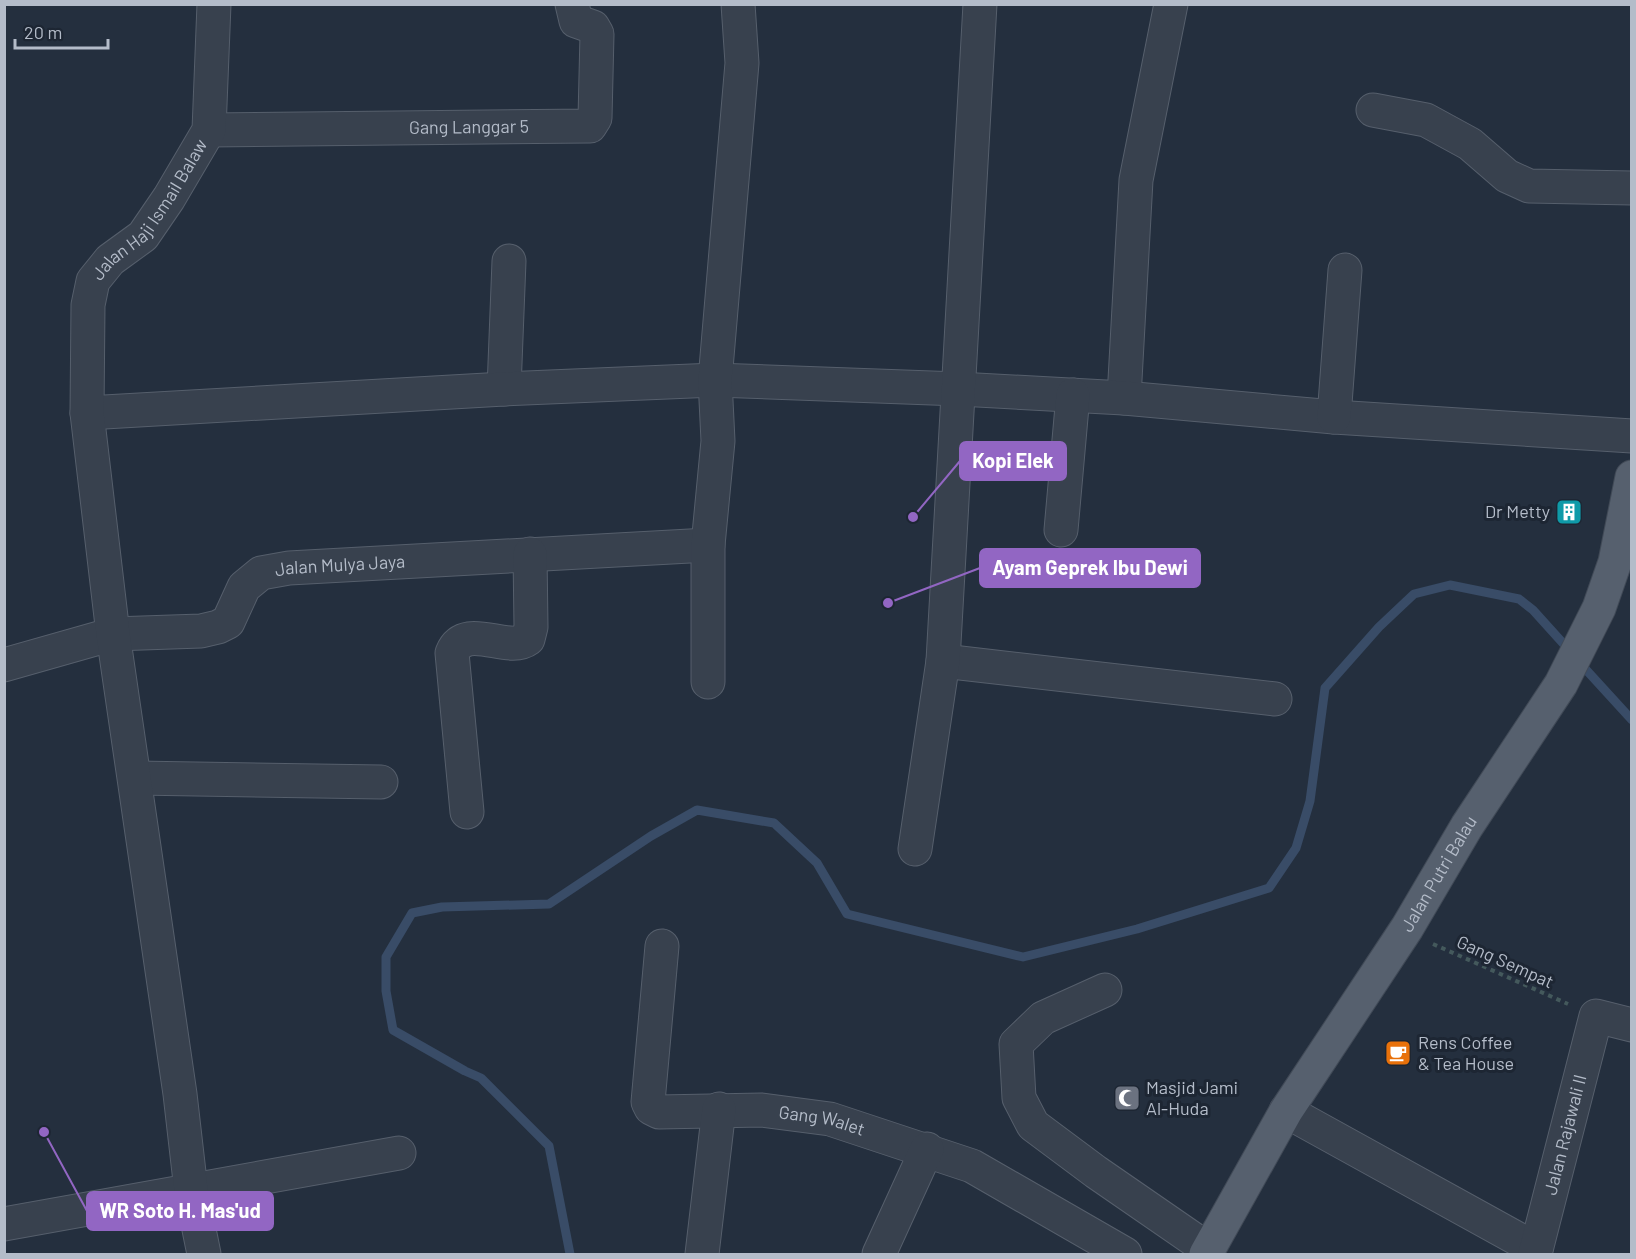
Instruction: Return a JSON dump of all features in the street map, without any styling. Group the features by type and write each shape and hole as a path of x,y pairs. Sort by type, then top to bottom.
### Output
{"main road":[{"name":"Jalan Putri Balau","path":"1207,1252 1286,1111 1407,928 1467,825 1561,684 1599,608 1615,562 1632,477"}],"street":[{"name":"Jalan Haji Ismail Balaw","path":"204,1254 191,1190 136,778 113,634 87,413 88,305 93,281 110,260 143,236 169,198 209,130 214,4"},
{"name":"Gang Langgar 5","path":"209,130 590,126 594,118 597,34 593,27 576,21 572,4"},
{"path":"708,682 708,545 718,441 715,380 741,63 738,4"},
{"path":"915,849 943,661 980,4"},
{"path":"1124,399 1136,180 1171,4"},
{"path":"1373,110 1426,120 1470,144 1507,176 1529,186 1632,188"},
{"path":"504,389 509,261"},
{"path":"1334,417 1345,270"},
{"path":"87,413 504,389 715,380 959,389 1124,399 1334,417 1632,436"},
{"path":"1061,530 1073,396"},
{"name":"Jalan Mulya Jaya","path":"4,665 113,634 201,631 218,627 228,622 244,587 261,573 289,568 708,545"},
{"path":"467,812 452,653 455,645 464,640 480,638 521,643 528,639 531,627 530,554"},
{"path":"943,661 1275,699"},
{"path":"136,778 381,782"},
{"name":"Gang Walet","path":"662,946 648,1102 651,1108 659,1112 719,1109 762,1110 830,1119 927,1149 972,1166 1125,1254"},
{"path":"1106,990 1043,1018 1016,1044 1019,1098 1033,1125 1207,1252"},
{"path":"1596,1016 1632,1025"},
{"name":"Jalan Rajawali II","path":"1536,1252 1596,1016"},
{"path":"702,1254 719,1109"},
{"path":"1286,1111 1536,1252"},
{"path":"879,1254 927,1149"},
{"path":"4,1224 399,1153"}],"path":[{"name":"Gang Sempat","path":"1407,928 1434,945 1596,1016"}],"waterway":[{"path":"570,1254 549,1146 481,1078 393,1030 386,991 386,957 412,913 442,907 549,904 651,836 697,810 774,823 817,863 847,914 1023,957 1137,929 1269,888 1296,848 1310,801 1325,688 1379,627 1414,594 1450,585 1519,599 1533,610 1570,651"},
{"path":"1579,662 1632,720"}],"place":[{"name":"Dr Metty","path":"1569,512"},
{"name":"Kopi Elek","path":"913,517"},
{"name":"Ayam Geprek Ibu Dewi","path":"888,603"},
{"name":"Rens Coffee & Tea House","path":"1398,1053"},
{"name":"Masjid Jami Al-Huda","path":"1127,1098"},
{"name":"WR Soto H. Mas'ud","path":"44,1132"}]}
